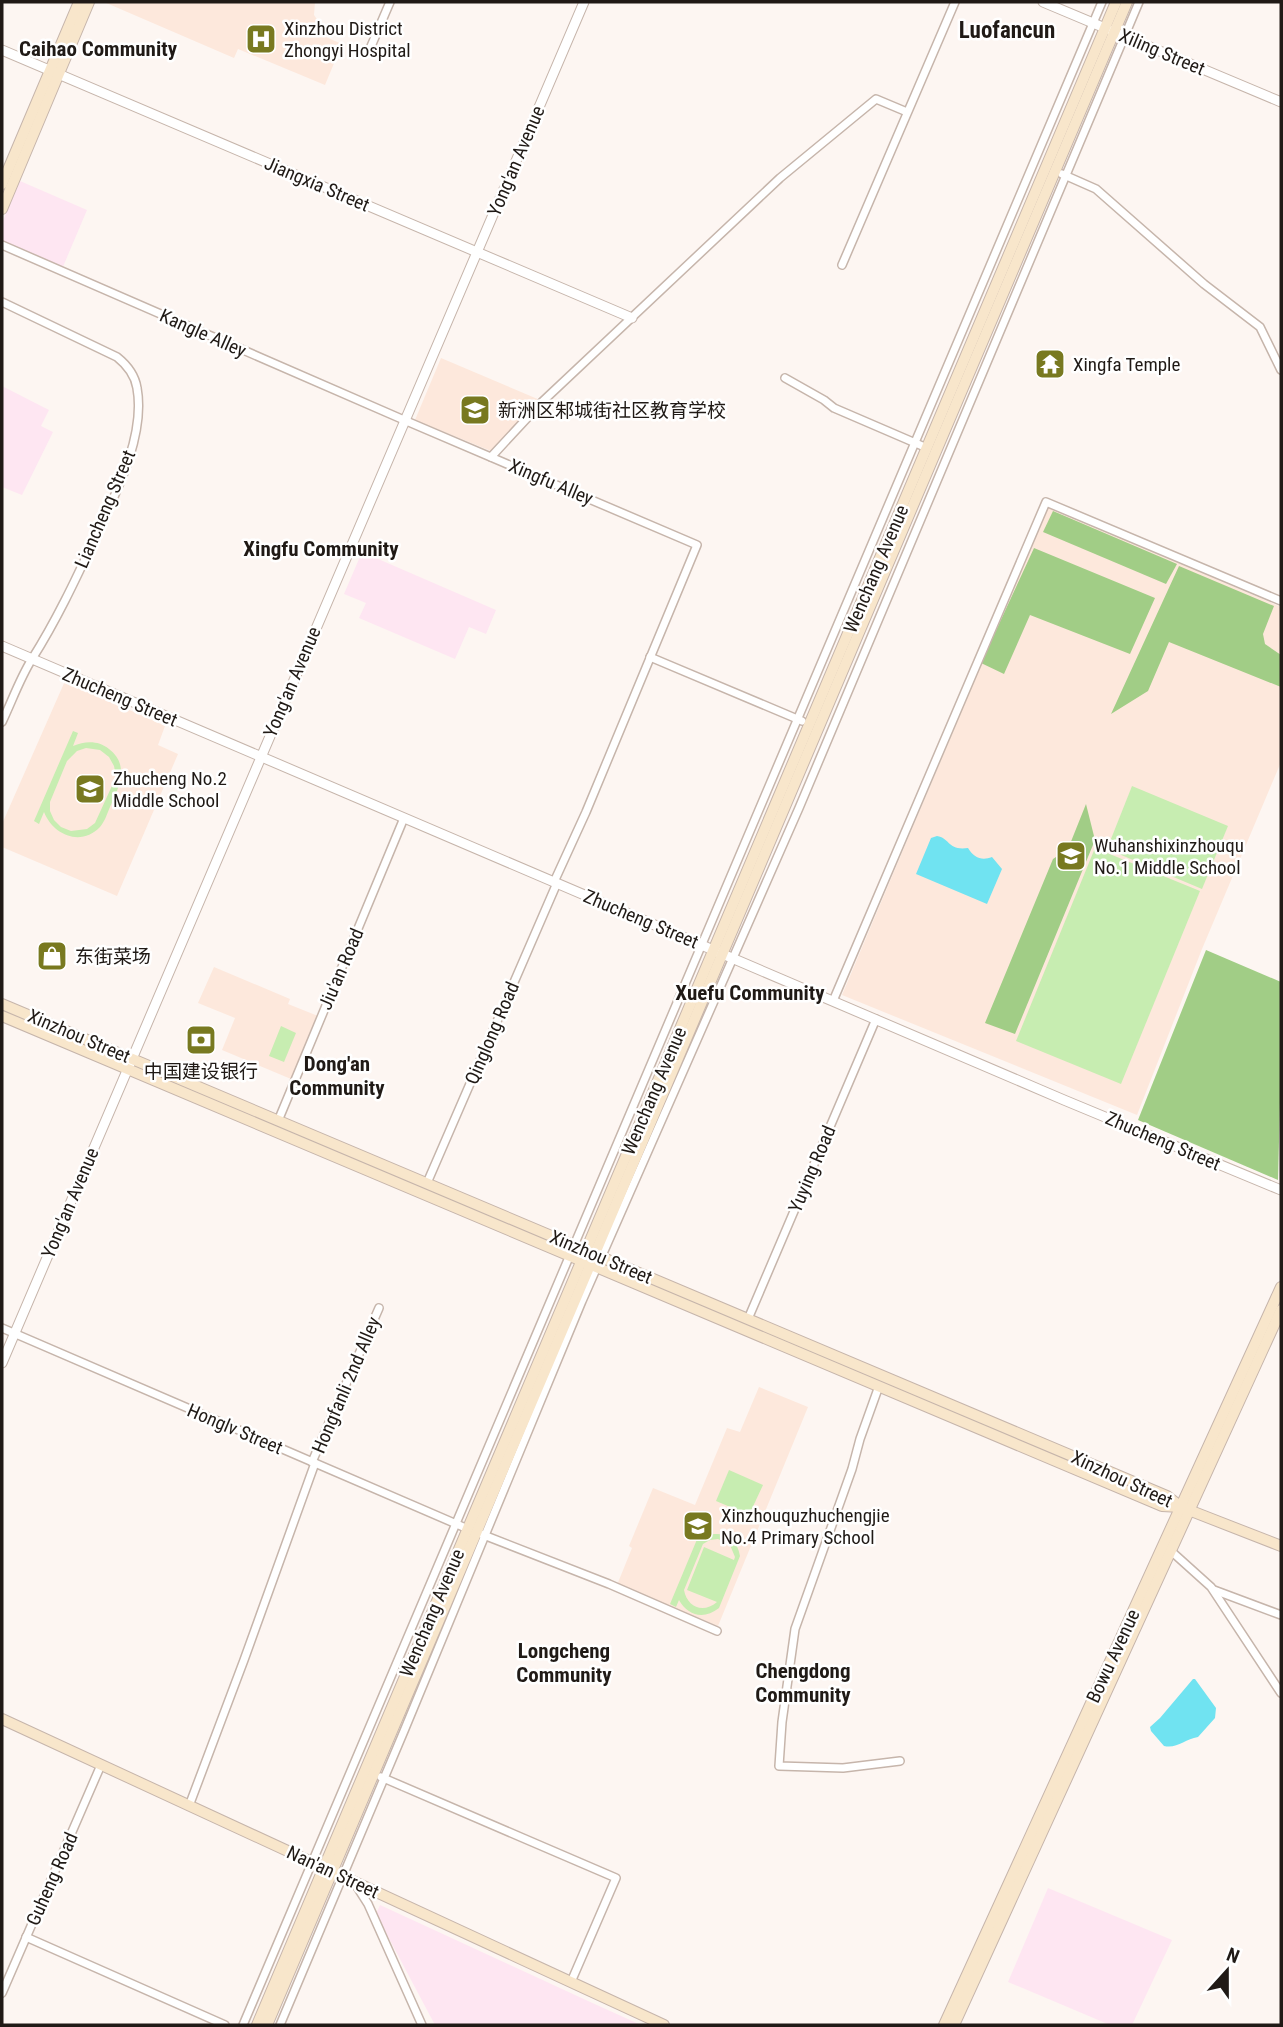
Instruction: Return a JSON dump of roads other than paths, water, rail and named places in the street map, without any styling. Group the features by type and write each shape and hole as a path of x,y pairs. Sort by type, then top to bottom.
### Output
{"main road":[{"path":"2,208 79,2"},
{"path":"2,184 89,2"},
{"name":"Wenchang Avenue","path":"267,2025 1055,171 1110,30 1116,2"},
{"name":"Wenchang Avenue","path":"723,954 810,724 927,448 1110,30 1127,2"},
{"name":"Xinzhou Street","path":"2,1003 129,1063 592,1259 879,1386 1162,1506 1186,1508"},
{"name":"Xinzhou Street","path":"2,1016 278,1121 426,1183 573,1251"},
{"name":"Xinzhou Street","path":"592,1259 748,1319 1167,1496 1186,1508"},
{"name":"Bowu Avenue","path":"954,2025 1171,1552 1186,1508 1281,1287"},
{"name":"Bowu Avenue","path":"944,2025 1281,1310"},
{"path":"1186,1508 1281,1546"},
{"name":"Wenchang Avenue","path":"257,2025 379,1776 477,1533"},
{"name":"Nan'an Street","path":"2,1719 664,2025"}],"street":[{"path":"369,51 390,2"},
{"name":"Yong'an Avenue","path":"2,1363 584,2"},
{"path":"842,265 906,112 956,2"},
{"name":"Xiling Street","path":"1043,2 1281,102"},
{"path":"243,2025 1102,2"},
{"path":"723,954 804,795 1139,2"},
{"name":"Jiangxia Street","path":"2,50 632,318"},
{"path":"491,457 542,402 780,178 876,99 906,112"},
{"path":"1055,171 1097,189 1204,285 1260,327 1281,370"},
{"name":"Kangle Alley","path":"2,245 404,421"},
{"name":"Liancheng Street","path":"2,302 117,357 131,372 138,391 133,442 120,484 64,604 32,659 2,722"},
{"path":"785,378 835,408 927,448"},
{"name":"Xingfu Alley","path":"404,421 697,545"},
{"path":"833,1001 1046,502 1281,601"},
{"name":"Qinglong Road","path":"426,1183 586,812 697,545"},
{"name":"Zhucheng Street","path":"2,646 1281,1190"},
{"path":"650,657 810,724"},
{"name":"Jiu'an Road","path":"278,1121 404,818"},
{"name":"Yuying Road","path":"748,1319 876,1020"},
{"path":"477,1533 592,1259"},
{"name":"Hongfanli 2nd Alley","path":"189,1806 314,1463 379,1308"},
{"name":"Honglv Street","path":"2,1328 477,1533 609,1584 717,1631"},
{"path":"879,1386 795,1629 782,1722 779,1766 843,1768 900,1761"},
{"path":"1171,1552 1213,1590 1281,1693"},
{"path":"1213,1590 1281,1615"},
{"name":"Guheng Road","path":"2,1993 101,1765"},
{"path":"379,1776 616,1878 571,1982"},
{"path":"279,2025 333,1872"},
{"path":"353,1882 368,1904 422,2025"},
{"path":"26,1937 225,2025"}],"water":[{"path":"937,836 957,848 968,848 979,858 992,857 1002,869 987,904 916,874 931,838"},
{"path":"1193,1679 1216,1708 1215,1718 1198,1737 1173,1746 1164,1746 1150,1727"}],"place":[{"name":"Xinzhou District Zhongyi Hospital","path":"261,39"},
{"name":"Xingfa Temple","path":"1050,364"},
{"name":"新洲区邾城街社区教育学校","path":"475,410"},
{"name":"Zhucheng No.2 Middle School","path":"90,789"},
{"name":"Wuhanshixinzhouqu No.1 Middle School","path":"1071,856"},
{"name":"东街菜场","path":"52,956"},
{"name":"中国建设银行","path":"201,1040"},
{"name":"Xinzhouquzhuchengjie No.4 Primary School","path":"698,1526"}],"district":[{"name":"Luofancun","path":"1007,30"},
{"name":"Caihao Community","path":"98,49"},
{"name":"Xingfu Community","path":"321,549"},
{"name":"Xuefu Community","path":"750,993"},
{"name":"Dong'an Community","path":"337,1076"},
{"name":"Longcheng Community","path":"564,1663"},
{"name":"Chengdong Community","path":"803,1683"}]}
